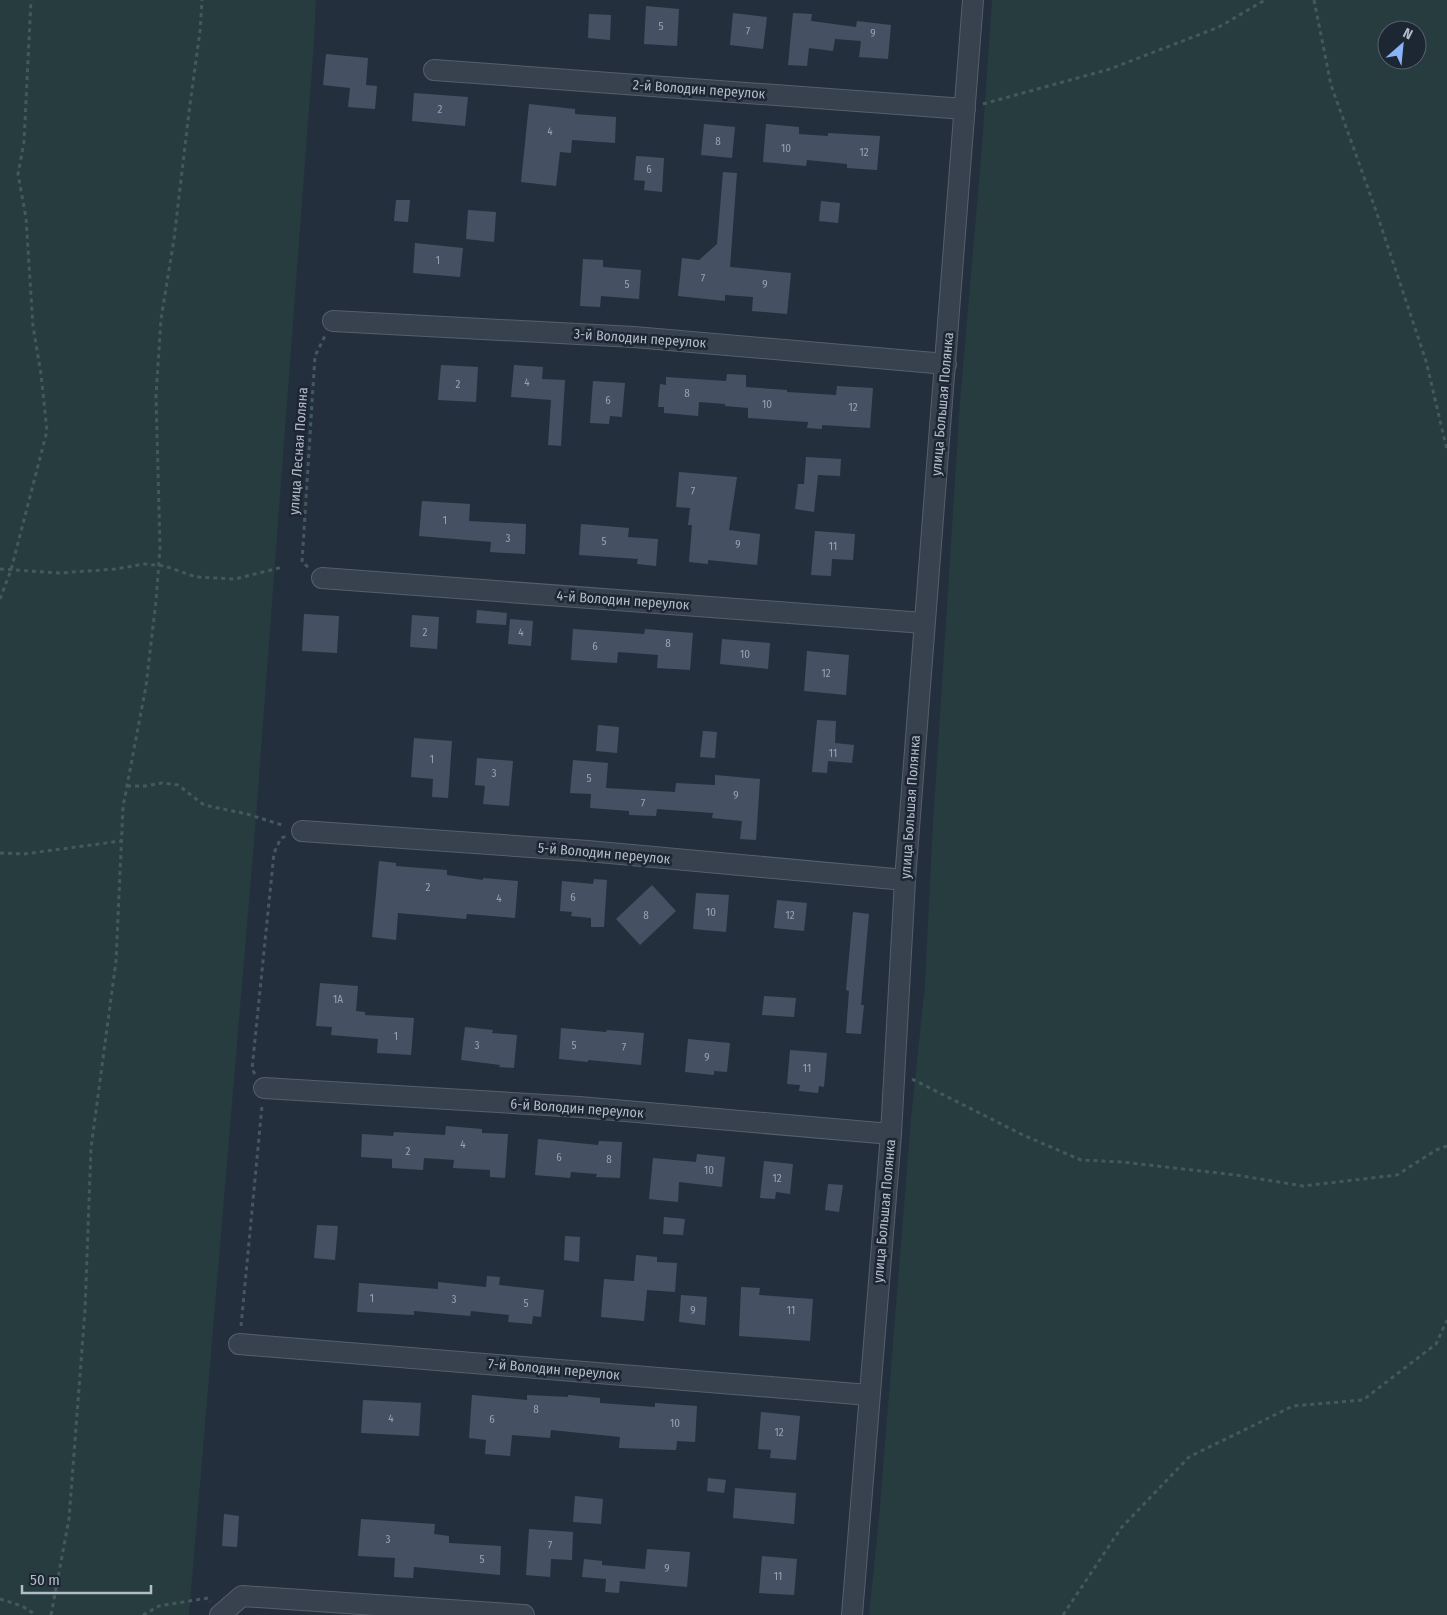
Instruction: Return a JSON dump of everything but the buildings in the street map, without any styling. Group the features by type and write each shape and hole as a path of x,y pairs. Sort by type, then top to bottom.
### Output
{"street":[{"name":"улица Большая Полянка","path":"852,1615 891,1134 905,880 973,0"},
{"name":"2-й Володин переулок","path":"434,70 964,108"},
{"name":"3-й Володин переулок","path":"333,321 634,337 946,364"},
{"name":"4-й Володин переулок","path":"322,578 924,622"},
{"name":"5-й Володин переулок","path":"302,831 588,851 905,880"},
{"name":"6-й Володин переулок","path":"264,1088 579,1107 891,1134"},
{"name":"7-й Володин переулок","path":"239,1344 869,1395"},
{"path":"216,1611 242,1596 524,1615"}],"path":[{"path":"0,600 11,570 47,431 34,326 26,218 18,174 24,142 32,0"},
{"path":"51,1615 69,1519 85,1310 92,1148 116,961 124,807 146,686 159,565 156,396 161,318 174,239 200,31 202,0"},
{"path":"964,108 1110,69 1220,27 1265,0"},
{"path":"1314,0 1331,85 1374,205 1426,361 1447,450"},
{"name":"улица Лесная Поляна","path":"322,578 302,562 315,356 333,321"},
{"path":"0,569 60,574 116,569 144,564 166,566 196,576 235,580 283,568"},
{"path":"127,786 145,786 162,783 178,785 204,805 247,814 302,831"},
{"path":"0,853 24,854 121,841"},
{"path":"894,1070 1023,1135 1081,1160 1141,1164 1236,1175 1303,1186 1397,1175 1436,1150 1447,1146"},
{"path":"1063,1615 1121,1528 1189,1457 1293,1406 1363,1400 1436,1344 1447,1320"},
{"path":"143,1615 159,1606 208,1598 216,1611"},
{"path":"0,1599 22,1606 36,1615"}],"green space":[{"path":"0,0 316,0 255,830 189,1615 0,1615"},
{"path":"992,0 1447,0 1447,1615 869,1615 879,1518 911,1119 925,985 932,840 960,402 982,146"}]}
